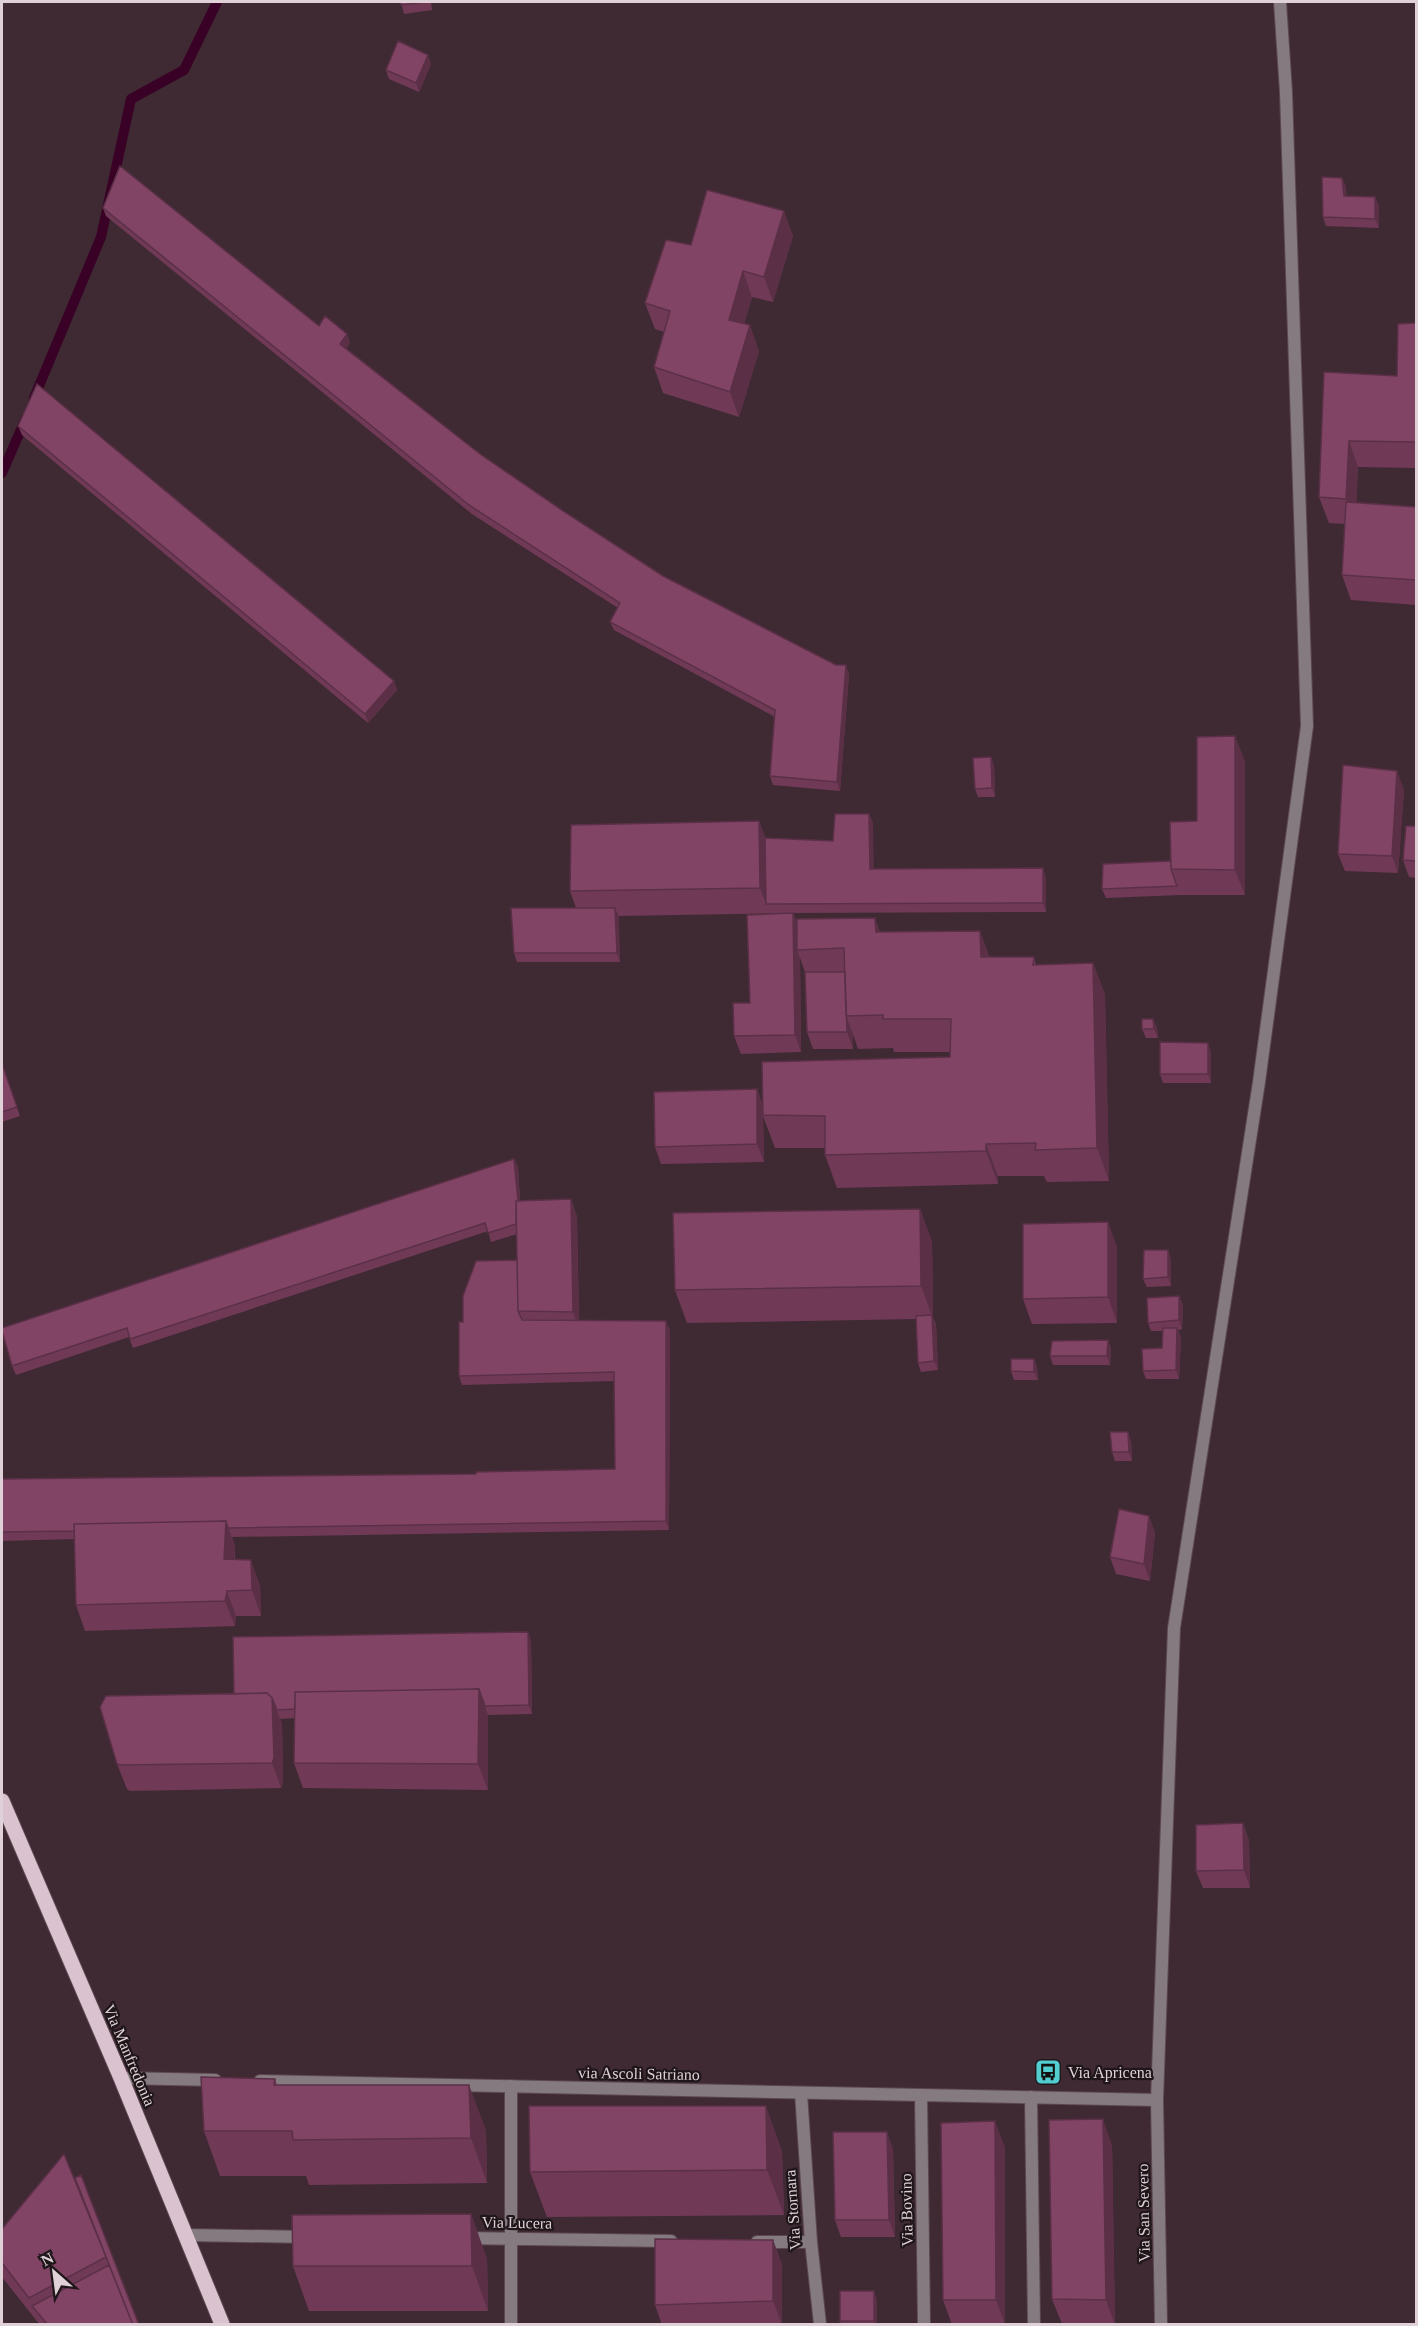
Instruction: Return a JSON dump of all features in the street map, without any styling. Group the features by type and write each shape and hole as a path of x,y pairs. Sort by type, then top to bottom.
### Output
{"main road":[{"name":"Via Manfredonia","path":"2,1801 121,2078 222,2325"}],"street":[{"name":"Via San Severo","path":"1161,2325 1157,2100 1174,1628 1259,1082 1306,726 1286,92 1280,2"},
{"path":"121,2078 227,2080"},
{"name":"via Ascoli Satriano","path":"251,2080 1157,2100"},
{"path":"511,2086 512,2325"},
{"name":"Via Stornara","path":"801,2093 811,2242 820,2325"},
{"name":"Via Bovino","path":"921,2095 924,2325"},
{"path":"1031,2097 1034,2325"},
{"path":"186,2235 325,2237"},
{"name":"Via Lucera","path":"453,2238 679,2241"},
{"path":"739,2241 811,2242"}],"building":[{"path":"401,2 426,2 401,5"},
{"path":"398,41 428,55 416,83 386,70"},
{"path":"120,166 319,326 325,316 347,334 340,344 480,454 663,576 836,665 846,665 837,782 770,776 775,710 610,622 620,603 469,505 103,208"},
{"path":"1322,177 1342,178 1344,196 1375,197 1375,219 1323,217"},
{"path":"707,190 784,211 764,277 743,271 729,320 750,325 730,392 654,367 670,311 645,303 666,240 691,245"},
{"path":"1416,323 1416,442 1349,441 1346,499 1319,497 1324,372 1397,376 1398,324"},
{"path":"37,384 394,681 365,714 18,426"},
{"path":"1346,502 1416,507 1416,580 1342,575"},
{"path":"1235,736 1235,870 1171,869 1170,822 1197,821 1197,737"},
{"path":"991,757 992,788 975,789 973,758"},
{"path":"1343,765 1397,771 1392,856 1338,854"},
{"path":"835,814 869,814 870,869 1043,868 1043,903 766,904 765,838 833,841"},
{"path":"759,821 760,888 570,891 571,825"},
{"path":"1406,826 1416,826 1416,861 1403,860"},
{"path":"1171,861 1171,869 1177,886 1102,889 1103,864"},
{"path":"511,908 615,908 617,953 514,953"},
{"path":"793,913 795,1035 734,1036 733,1003 750,1003 747,915"},
{"path":"875,918 876,932 980,931 981,957 1034,957 1033,965 1093,963 1097,1148 1035,1150 1036,1143 986,1144 986,1151 825,1155 825,1116 763,1115 762,1062 950,1057 951,1019 883,1019 883,1015 846,1016 844,948 797,950 797,919"},
{"path":"805,972 845,972 847,1032 807,1032"},
{"path":"1142,1019 1153,1019 1154,1029 1142,1029"},
{"path":"1160,1042 1208,1043 1208,1074 1160,1074"},
{"path":"2,1064 17,1107 2,1112"},
{"path":"757,1089 757,1144 655,1147 654,1092"},
{"path":"514,1159 518,1201 516,1201 516,1224 488,1233 485,1223 130,1339 127,1328 12,1366 2,1328"},
{"path":"571,1199 573,1312 518,1311 516,1201"},
{"path":"920,1209 921,1286 675,1290 673,1213"},
{"path":"1108,1222 1108,1297 1023,1299 1023,1224"},
{"path":"1144,1250 1168,1250 1168,1277 1143,1279"},
{"path":"517,1260 518,1311 522,1320 666,1321 666,1521 228,1528 226,1521 74,1524 74,1531 2,1532 2,1479 476,1474 476,1472 615,1469 614,1372 459,1376 459,1322 463,1322 463,1296 476,1261"},
{"path":"1179,1296 1179,1320 1148,1323 1147,1298"},
{"path":"932,1315 934,1361 918,1363 916,1316"},
{"path":"1163,1328 1177,1328 1176,1370 1143,1371 1142,1349 1162,1348"},
{"path":"1108,1340 1107,1356 1050,1356 1052,1341"},
{"path":"1011,1359 1034,1359 1034,1372 1011,1371"},
{"path":"1110,1432 1128,1432 1129,1452 1112,1452"},
{"path":"1119,1509 1149,1516 1144,1564 1110,1557"},
{"path":"226,1521 224,1559 251,1560 252,1590 227,1591 225,1601 76,1605 74,1524"},
{"path":"528,1632 529,1705 485,1706 479,1689 295,1692 295,1709 277,1710 267,1693 234,1694 233,1637"},
{"path":"479,1689 478,1764 294,1763 295,1692"},
{"path":"267,1693 272,1698 274,1758 272,1763 117,1764 100,1707 106,1696"},
{"path":"1243,1823 1244,1870 1196,1871 1196,1825"},
{"path":"201,2077 275,2079 274,2085 469,2085 471,2138 293,2140 292,2131 204,2131"},
{"path":"529,2106 766,2106 767,2170 530,2172"},
{"path":"1103,2119 1106,2300 1052,2299 1049,2120"},
{"path":"995,2121 996,2300 943,2300 941,2123"},
{"path":"833,2132 887,2132 889,2220 835,2220"},
{"path":"64,2154 106,2257 29,2298 2,2263 2,2229"},
{"path":"81,2175 139,2325 133,2325 75,2178"},
{"path":"471,2214 472,2266 293,2266 292,2215"},
{"path":"655,2239 773,2240 773,2301 655,2305"},
{"path":"109,2265 133,2325 48,2325 32,2306"},
{"path":"840,2291 874,2291 874,2321 840,2321"}],"waterway":[{"path":"34,398 101,237 131,99 184,70 217,2"},
{"path":"2,473 26,418"}],"place":[{"name":"Via Apricena","path":"1048,2072"}]}
